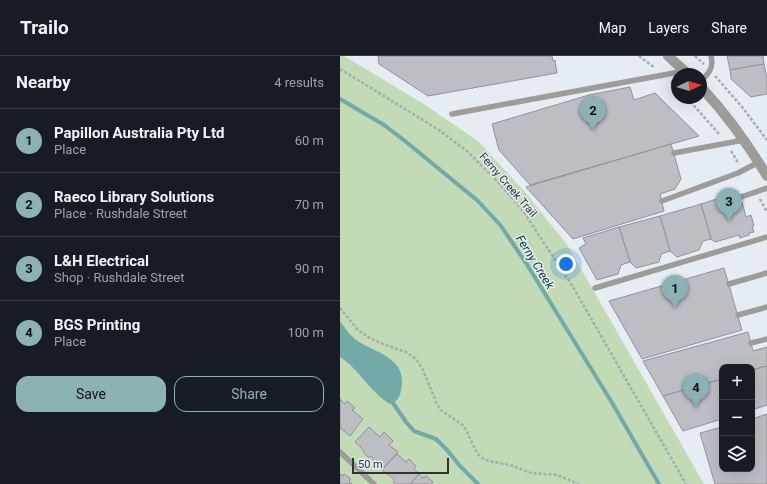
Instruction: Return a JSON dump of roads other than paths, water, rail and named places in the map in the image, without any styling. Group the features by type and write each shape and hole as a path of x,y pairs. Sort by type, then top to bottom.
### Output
{"street":[{"path":"668,56 682,68"},
{"path":"707,94 725,113 764,169"}],"lane":[{"path":"707,75 711,71 713,65 711,56"},
{"path":"452,114 671,75"},
{"path":"674,153 745,140"},
{"path":"662,201 738,173 764,169"},
{"path":"738,198 767,188"},
{"path":"596,288 767,236"},
{"path":"729,284 767,273"},
{"path":"738,315 767,307"},
{"path":"751,343 767,339"},
{"path":"340,452 374,484"}],"water":[{"path":"340,321 356,340 383,354 396,365 402,380 401,391 394,402 390,404 383,399 347,362 340,357"}],"waterway":[{"name":"Ferny Creek","path":"340,99 384,125 405,141 478,201 501,226 526,263 611,401 659,484"},
{"path":"393,403 414,431 436,439 478,484"}],"place":[{"name":"Raeco Library Solutions","path":"593,130"},
{"name":"L&H Electrical","path":"729,221"},
{"name":"Papillon Australia Pty Ltd","path":"675,308"},
{"name":"BGS Printing","path":"696,407"}]}
